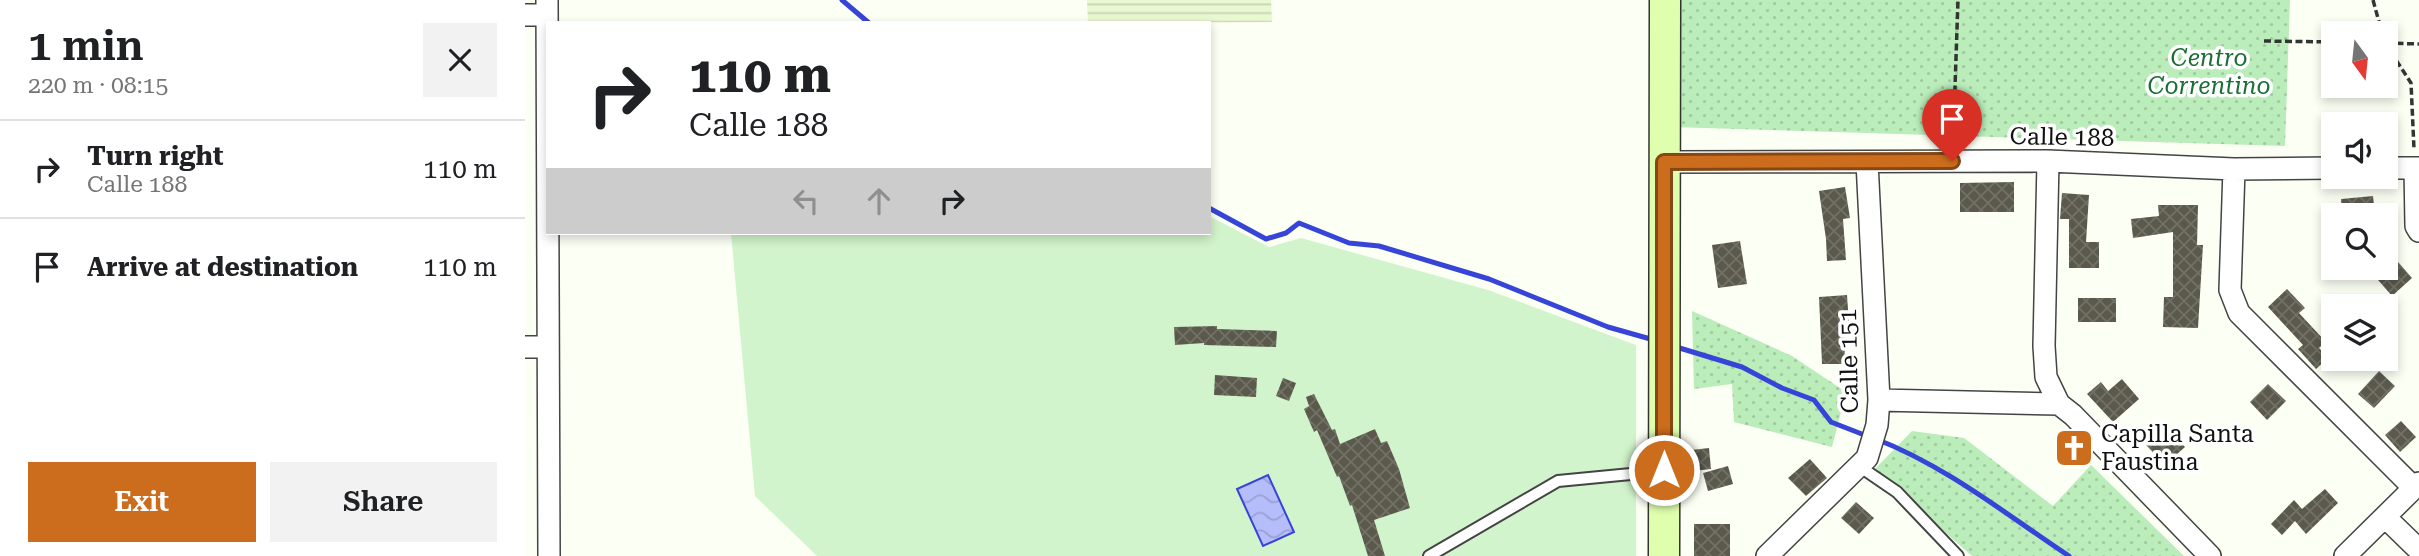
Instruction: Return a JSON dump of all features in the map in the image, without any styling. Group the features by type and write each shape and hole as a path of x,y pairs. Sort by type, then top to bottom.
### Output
{"main road":[{"path":"1664,556 1665,0"}],"street":[{"path":"525,15 547,7"},
{"name":"Calle 188","path":"1664,162 2047,161 2234,169 2321,168"},
{"path":"2047,161 2046,377 2060,404 2210,556"},
{"name":"Calle 151","path":"1767,556 1863,462 1877,425 1879,400 1867,162"},
{"path":"2398,168 2417,168 2416,226 2419,231"},
{"path":"2234,169 2229,290 2239,313 2416,486 2345,556"},
{"path":"548,235 548,556"},
{"path":"525,347 548,347"},
{"path":"1879,400 2060,404"},
{"path":"2385,517 2419,550"}],"lane":[{"path":"1863,462 1897,492 1958,556"},
{"path":"1429,556 1558,481 1664,470"}],"path":[{"path":"1952,161 1958,0"},
{"path":"2373,0 2379,21"},
{"path":"2264,41 2321,42"},
{"path":"2398,43 2419,44"},
{"path":"2398,63 2411,83 2417,168"}],"green space":[{"path":"1087,0 1271,0 1272,22 1088,21"},
{"name":"Centro Correntino","path":"1675,0 2290,0 2285,146 1671,127"},
{"path":"1211,217 1269,247 1301,238 1488,290 1636,345 1636,556 817,556 755,496 731,235 1211,235"},
{"path":"1692,311 1792,356 1846,392 1832,447 1734,422 1732,384 1694,389"},
{"path":"1912,431 1964,438 2053,506 2091,465 2184,556 1972,556 1874,470"}],"water":[{"path":"1268,475 1294,532 1263,546 1237,489"}],"building":[{"path":"2014,182 2014,212 1960,212 1960,183"},
{"path":"1845,187 1850,218 1843,219 1846,260 1827,261 1819,191"},
{"path":"2062,193 2089,195 2086,242 2099,242 2099,268 2069,268 2069,219 2060,219"},
{"path":"2373,196 2374,203 2341,203 2341,199"},
{"path":"2158,205 2198,205 2197,245 2203,245 2198,328 2163,327 2164,297 2173,297 2173,232 2133,238 2131,219 2159,216"},
{"path":"1740,241 1747,284 1718,288 1712,245"},
{"path":"2398,262 2412,278 2394,294 2390,294 2378,280 2398,280"},
{"path":"2287,289 2305,308 2299,313 2321,337 2321,364 2316,369 2298,349 2303,345 2268,307"},
{"path":"1847,295 1849,323 1844,323 1845,364 1822,364 1819,297"},
{"path":"2078,298 2116,298 2116,322 2078,322"},
{"path":"1217,326 1217,329 1277,331 1276,347 1204,343 1175,345 1174,327"},
{"path":"2379,371 2395,386 2374,408 2358,394"},
{"path":"1215,375 1257,378 1256,397 1214,395"},
{"path":"1283,378 1296,383 1289,401 1276,396"},
{"path":"2122,379 2139,399 2113,422 2087,394 2101,382 2108,391"},
{"path":"2268,384 2286,401 2267,420 2250,402"},
{"path":"1314,394 1332,430 1335,429 1340,444 1375,429 1381,443 1387,441 1399,469 1410,508 1374,520 1385,556 1368,556 1352,505 1350,506 1317,430 1314,432 1304,409 1309,406 1306,397"},
{"path":"2401,421 2416,437 2400,452 2385,435"},
{"path":"2166,427 2185,447 2165,465 2146,445"},
{"path":"2069,430 2090,452 2077,464 2056,442"},
{"path":"1709,448 1711,469 1685,472 1683,451"},
{"path":"1810,459 1827,478 1806,496 1788,478"},
{"path":"1728,466 1733,484 1708,491 1703,473"},
{"path":"2325,489 2338,503 2306,534 2295,521 2282,535 2271,524 2294,500 2302,509"},
{"path":"1856,502 1874,518 1859,534 1841,518"},
{"path":"1694,524 1730,524 1730,556 1694,556"}],"waterway":[{"path":"842,0 867,21"},
{"path":"1211,209 1266,239 1286,233 1299,223 1349,243 1379,246 1489,279 1608,327 1654,340"},
{"path":"1673,346 1742,367 1782,388 1814,400 1831,422 1867,436"},
{"path":"1876,439 1951,477 2069,556"}],"place":[{"name":"Capilla Santa Faustina","path":"2074,448"}],"route":[{"path":"1664,470 1664,162 1952,161"}]}
